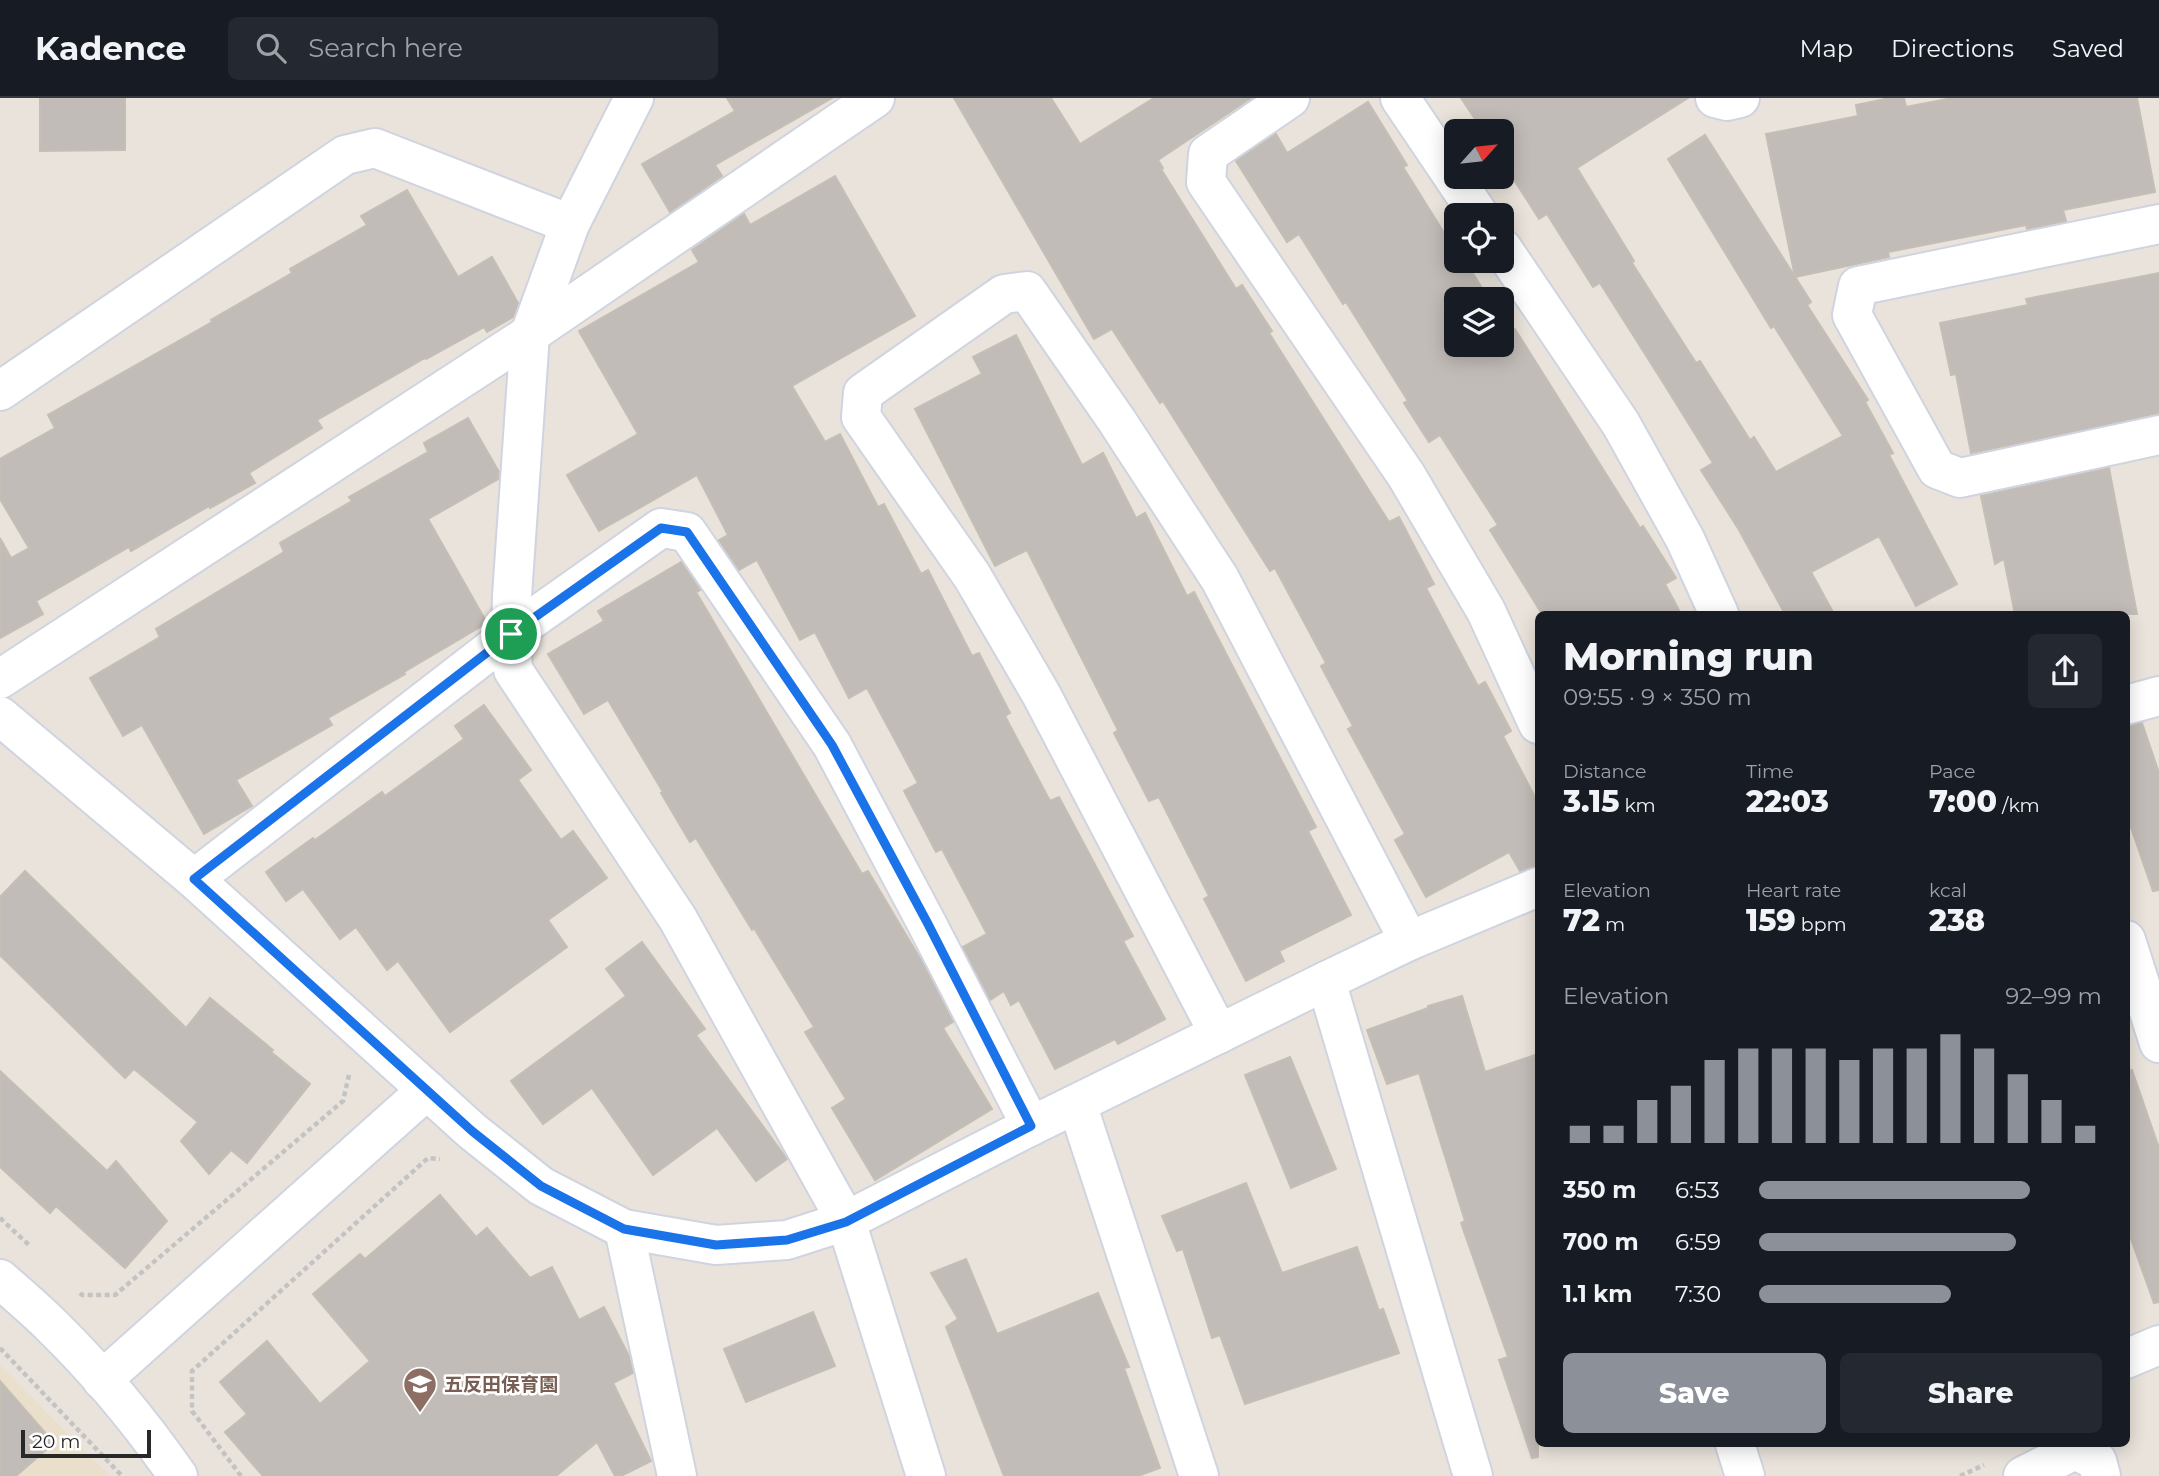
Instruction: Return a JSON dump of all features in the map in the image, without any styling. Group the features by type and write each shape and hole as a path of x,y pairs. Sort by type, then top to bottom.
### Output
{"street":[{"path":"634,98 570,224 530,334 511,634 513,670 678,919 846,1222 926,1476"},
{"path":"0,679 530,334 875,98"},
{"path":"1290,98 1208,154 1206,182 1406,475 1486,611 1535,717"},
{"path":"1399,98 1471,203"},
{"path":"1715,98 1727,101 1740,98"},
{"path":"0,391 345,155 375,148 570,224"},
{"path":"2159,225 1858,286 1852,314 1937,469 1960,478 2159,435"},
{"path":"1514,266 1621,424 1685,539 1718,611"},
{"path":"1219,1034 1034,682 972,576 861,416 863,393 1004,294 1027,292 1117,421 1220,579 1409,941"},
{"path":"194,879 511,634 661,528 687,532 832,745 928,924 1031,1126"},
{"path":"2130,704 2159,696"},
{"path":"0,716 194,879 472,1131 541,1186 624,1229 716,1245 787,1240 846,1222 1031,1126 1326,981 1409,941 1535,888"},
{"path":"2130,952 2159,1043"},
{"path":"1326,981 1473,1476"},
{"path":"102,1380 427,1090"},
{"path":"1077,1104 1199,1476"},
{"path":"624,1229 677,1476"},
{"path":"0,1279 52,1326 102,1380 154,1442 178,1476"},
{"path":"2130,1357 2159,1345"},
{"path":"1736,1447 1745,1476"},
{"path":"2023,1476 2075,1450 2097,1461 2101,1476"}],"path":[{"path":"73,1286 82,1295 115,1295 343,1101 349,1070"},
{"path":"241,1476 192,1411 192,1371 428,1158 446,1160"},
{"path":"0,1218 36,1252"},
{"path":"0,1348 122,1476"}],"shaded area":[{"path":"0,1365 41,1407 110,1476 0,1476"}],"building":[{"path":"40,98 125,98 125,150 40,151"},
{"path":"727,98 832,98 715,165 722,176 670,212 642,164 735,111"},
{"path":"954,98 1051,98 1080,144 1154,98 1251,98 1158,160 1163,168 1161,169 1236,289 1242,285 1272,331 1269,333 1389,522 1399,517 1434,584 1426,588 1478,686 1485,682 1511,731 1503,736 1535,797 1535,867 1520,871 1509,852 1426,897 1395,840 1405,834 1348,729 1353,726 1321,666 1326,663 1275,568 1270,571 1163,401 1160,403 1112,329 1094,339"},
{"path":"1461,98 1688,98 1577,168 1634,261 1632,263 1696,363 1700,361 1750,440 1754,437 1776,472 1843,436 1774,326 1771,328 1668,159 1705,135 1811,302 1807,305 1868,400 1865,402 1893,453 1889,455 1957,584 1916,606 1879,536 1811,572 1832,611 1783,611 1739,530 1701,470 1713,463 1664,384 1600,283 1593,287 1547,214 1539,219 1514,180 1514,119 1475,119"},
{"path":"1904,98 1906,107 1952,98 2137,98 2155,192 2063,210 2066,221 2027,229 2026,225 1888,252 1889,257 1795,277 1766,134 1858,116 1856,105"},
{"path":"1368,102 1407,165 1403,167 1444,233 1444,273 1473,273 1481,287 1444,287 1444,357 1514,357 1515,329 1640,528 1643,526 1676,578 1665,584 1679,611 1540,611 1490,530 1498,525 1440,435 1429,442 1404,403 1408,401 1346,302 1343,304 1299,234 1287,242 1236,161 1276,134 1287,153"},
{"path":"835,176 915,316 792,386 825,442 840,434 878,507 884,504 921,574 928,570 972,656 979,653 1010,713 1005,716 1050,801 1059,797 1133,936 1123,941 1165,1019 1118,1044 1115,1039 1055,1069 1019,1000 1011,1005 1004,991 990,1000 963,947 987,934 942,849 936,852 904,791 918,783 867,688 849,698 815,632 800,640 757,560 739,570 719,540 728,535 697,475 599,531 567,475 638,434 579,331 699,262 692,250 744,214 750,225"},
{"path":"407,190 458,277 492,257 518,303 513,317 487,332 484,327 425,358 317,420 322,428 249,473 255,483 131,551 129,547 36,601 43,614 0,638 0,538 11,558 29,548 0,499 0,459 55,428 48,415 212,322 211,320 292,273 290,269 367,225 361,216"},
{"path":"2159,273 2159,414 1971,453 1956,374 1951,375 1940,323 2028,305 2026,299"},
{"path":"1016,335 1082,465 1103,453 1136,518 1145,513 1187,596 1194,592 1316,827 1308,831 1351,915 1279,951 1284,961 1246,981 1204,899 1209,896 1159,797 1149,801 1114,733 1118,730 1027,550 995,566 915,409 982,374 973,357"},
{"path":"468,418 499,472 498,479 428,519 487,623 328,718 332,725 236,780 252,806 204,834 142,725 123,736 90,678 160,637 156,629 284,552 280,543 352,501 349,497 428,452 424,443"},
{"path":"2109,468 2137,614 2130,614 2130,611 2014,611 2004,559 1995,564 1981,496"},
{"path":"681,562 700,590 696,592 862,874 868,871 921,960 953,1022 943,1028 992,1109 875,1180 832,1108 846,1099 805,1032 814,1027 754,928 752,930 696,838 690,842 608,700 584,714 548,654 604,621 598,611"},
{"path":"484,705 531,770 518,780 561,840 573,831 607,878 548,920 567,947 450,1032 398,961 387,970 356,927 340,939 303,889 286,901 266,872 382,792 385,796 464,739 455,726"},
{"path":"2142,723 2159,773 2159,890 2153,891 2130,825 2130,725"},
{"path":"25,871 186,1028 210,998 310,1084 247,1163 231,1150 209,1174 181,1141 198,1122 134,1069 125,1078 0,955 0,897"},
{"path":"642,942 705,1029 696,1035 787,1159 756,1181 717,1128 653,1175 592,1088 543,1124 511,1081 626,996 606,969"},
{"path":"1462,996 1485,1072 1535,1055 1535,1447 1538,1447 1538,1457 1532,1458 1499,1360 1508,1357 1461,1223 1465,1221 1419,1073 1387,1084 1367,1030"},
{"path":"1290,1057 1336,1169 1291,1188 1245,1075"},
{"path":"2130,1070 2159,1148 2159,1302 2154,1303 2130,1236"},
{"path":"0,1071 107,1171 116,1161 167,1221 125,1268 56,1206 50,1213 0,1167"},
{"path":"1246,1183 1282,1273 1357,1247 1379,1311 1383,1309 1399,1353 1245,1404 1220,1335 1212,1338 1183,1249 1177,1251 1162,1216"},
{"path":"440,1195 476,1237 487,1228 530,1278 552,1267 579,1320 604,1307 629,1356 633,1373 613,1383 651,1461 621,1476 615,1476 597,1442 556,1476 263,1476 225,1432 247,1414 220,1382 267,1341 320,1404 370,1361 313,1294 360,1254 365,1259"},
{"path":"966,1259 997,1334 1098,1293 1129,1367 1124,1368 1160,1468 1138,1476 1004,1476 946,1327 958,1319 931,1273"},
{"path":"813,1312 835,1366 746,1402 724,1349"},
{"path":"0,1381 54,1443 16,1476 0,1476"}],"place":[{"name":"五反田保育園","path":"420,1414"}],"route":[{"path":"661,528 687,532 832,745 928,924 1031,1126 846,1222 787,1240 716,1245 624,1229 541,1186 472,1131 194,879 511,634 661,528"}]}
